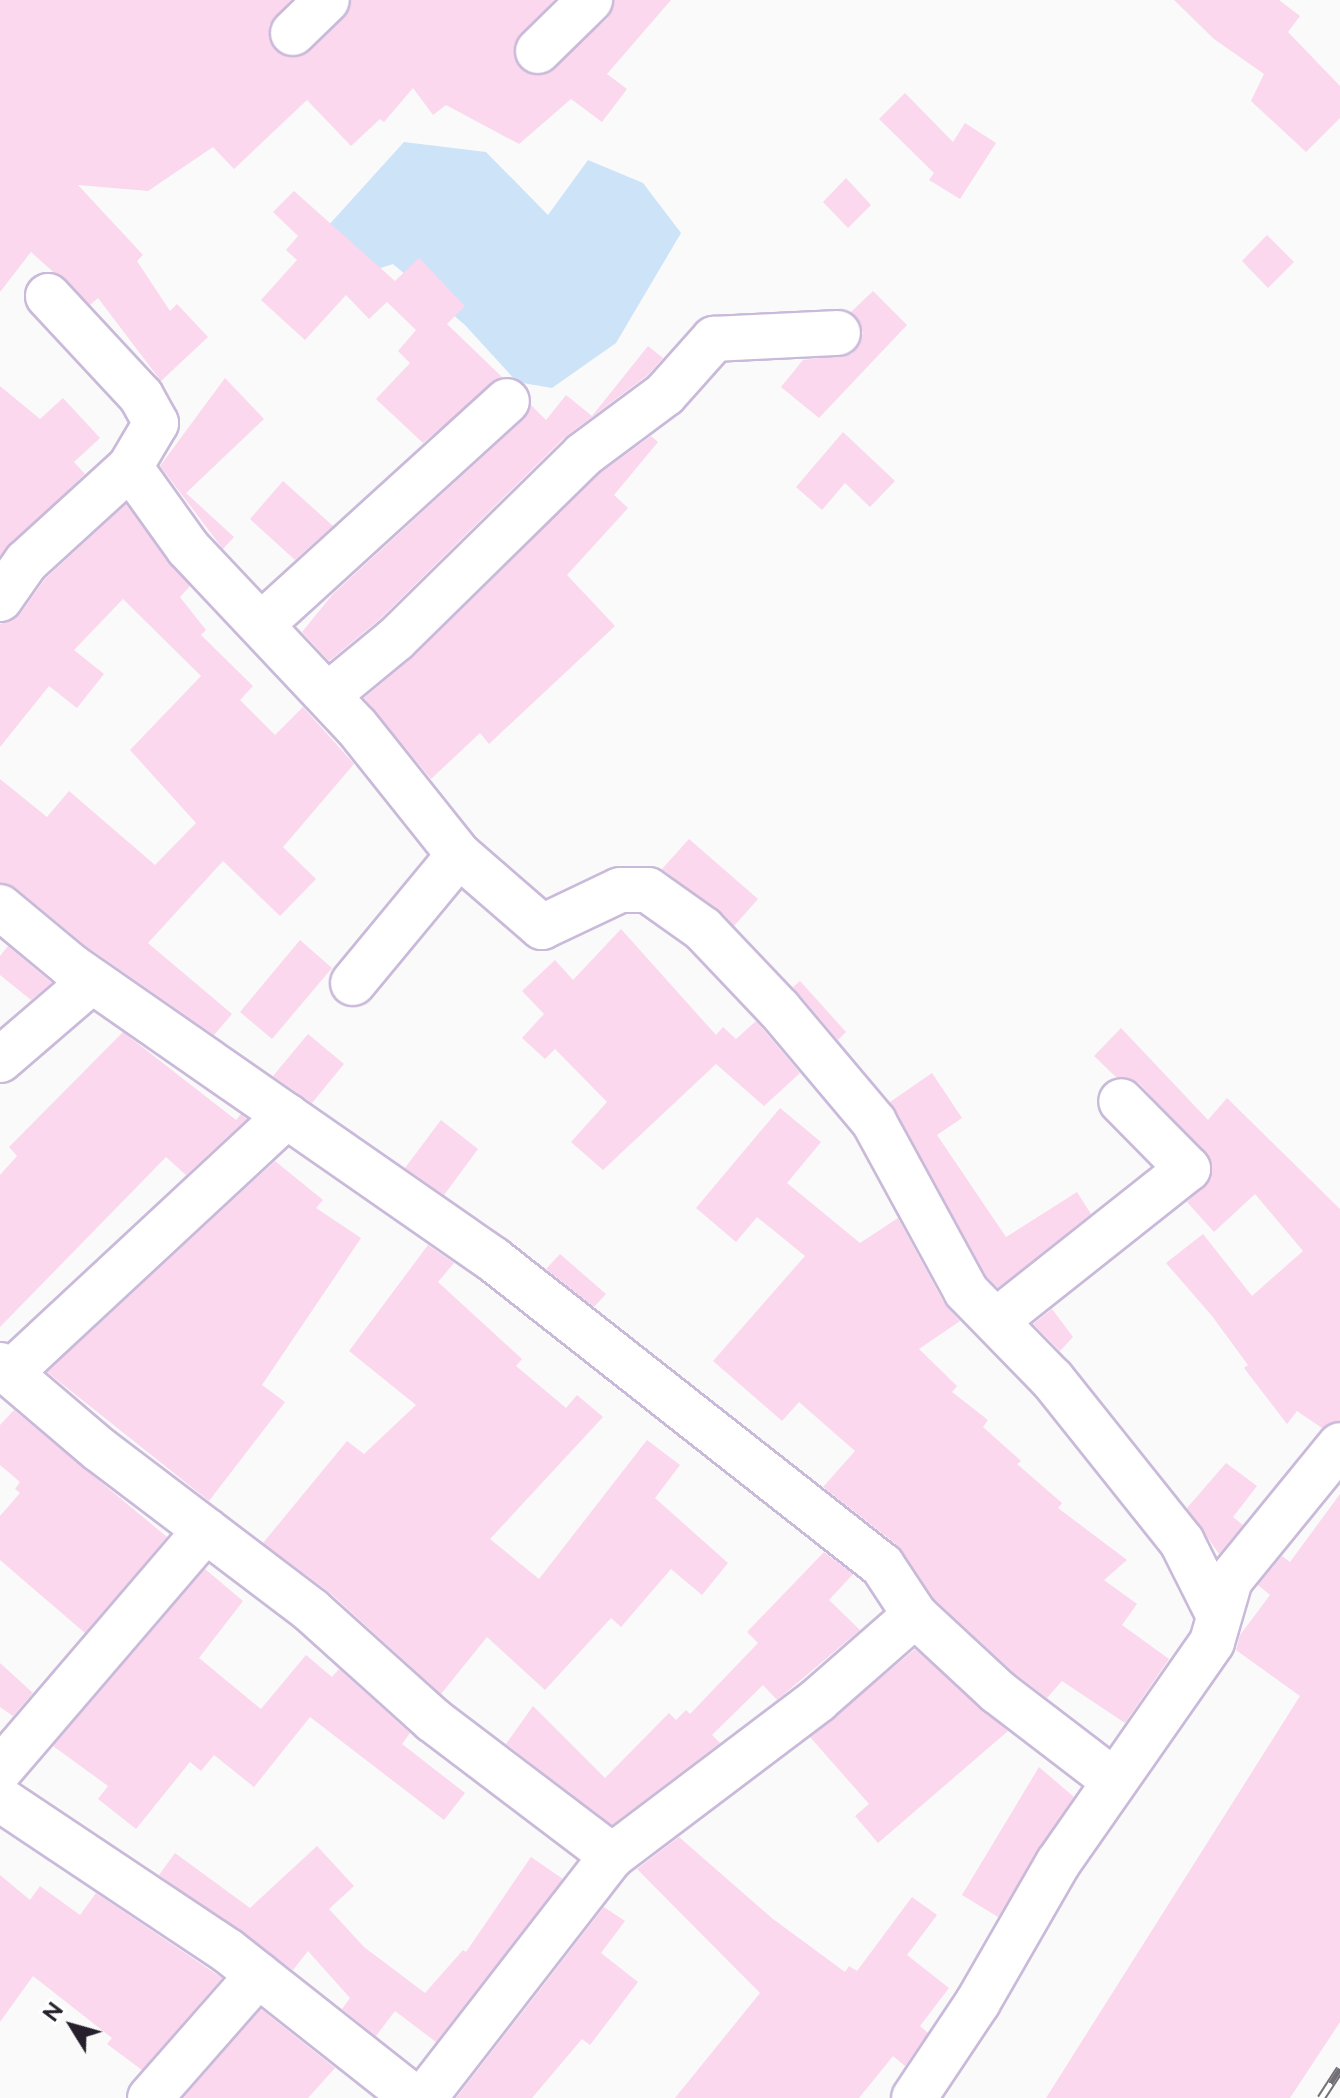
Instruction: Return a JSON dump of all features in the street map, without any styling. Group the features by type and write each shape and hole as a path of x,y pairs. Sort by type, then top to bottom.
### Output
{"street":[{"path":"293,33 327,0"},
{"path":"538,51 590,0"},
{"path":"0,599 26,562 130,467 156,423 141,396 48,296"},
{"path":"328,695 396,639 583,455 665,394 714,339 838,333"},
{"path":"262,624 507,401"},
{"path":"130,467 188,548 328,695 459,855 542,927 620,890 648,890 703,929 779,1009 874,1122 966,1291 1052,1379 1182,1542 1217,1612"},
{"path":"353,983 459,855"},
{"path":"0,907 92,981 494,1260 882,1565 915,1615 998,1692 1113,1780"},
{"path":"0,1060 92,981"},
{"path":"996,1321 1188,1169 1121,1101"},
{"path":"287,1116 5,1369 312,1611 433,1720 612,1856"},
{"path":"914,2098 1113,1780 1212,1642 1217,1612 1230,1580 1340,1445"},
{"path":"0,1770 206,1530"},
{"path":"424,2098 612,1856 818,1700 915,1615"},
{"path":"0,1799 258,1975 414,2098"},
{"path":"150,2098 258,1975"}],"water":[{"path":"404,142 486,152 548,215 588,160 643,183 681,233 616,343 552,388 517,382 465,325 393,264 368,272 327,227"}],"building":[{"path":"0,0 291,0 269,25 269,38 276,51 298,57 344,18 351,0 554,0 514,45 520,68 543,75 608,18 614,0 671,0 607,74 627,89 602,122 571,99 519,144 446,105 433,115 413,88 384,122 380,119 351,146 307,100 234,169 213,147 148,191 78,185 143,255 137,261 170,311 177,304 208,337 161,381 98,298 90,305 31,252 0,292"},
{"path":"1174,0 1279,0 1300,16 1288,32 1340,86 1340,118 1306,152 1251,101 1264,74 1214,39"},
{"path":"905,93 953,142 965,123 996,143 960,199 929,180 934,173 879,119"},
{"path":"846,178 871,205 848,228 823,202"},
{"path":"294,191 395,281 419,258 465,306 447,324 502,377 423,443 376,399 410,363 398,351 416,330 387,302 369,319 346,295 305,340 261,300 297,260 286,250 298,236 273,212"},
{"path":"1267,235 1294,262 1268,288 1242,261"},
{"path":"873,291 907,325 819,418 781,387 803,360 852,354 863,333 851,312"},
{"path":"648,346 663,358 648,375 565,437 379,620 329,661 302,632 333,594 524,419 531,405 546,420 566,395 592,416"},
{"path":"225,378 264,419 186,493 234,537 223,549 160,466"},
{"path":"0,386 40,419 63,398 100,438 74,462 85,474 0,556"},
{"path":"843,432 895,481 870,507 845,483 822,510 796,487"},
{"path":"651,436 658,442 614,495 628,508 567,575 615,626 489,744 480,733 431,779 364,698 413,657 599,474"},
{"path":"283,481 333,526 295,560 250,519"},
{"path":"126,504 190,586 180,597 206,630 201,635 253,686 240,700 275,735 303,707 354,764 283,847 316,879 280,916 223,861 148,943 232,1014 214,1035 86,946 16,888 0,883 0,779 47,817 69,791 155,865 196,823 130,750 201,676 123,599 74,650 104,674 77,708 49,686 0,747 0,624 20,614 45,579"},
{"path":"689,839 758,899 734,926 662,869"},
{"path":"621,929 716,1035 723,1027 736,1039 756,1021 800,1073 764,1106 716,1064 603,1170 571,1142 607,1102 555,1049 545,1059 522,1038 544,1014 522,991 555,960 573,980"},
{"path":"300,940 332,968 272,1039 240,1012"},
{"path":"8,946 52,983 31,1000 0,975 0,956"},
{"path":"800,981 846,1032 838,1040 793,987"},
{"path":"1121,1028 1208,1120 1227,1098 1340,1209 1340,1421 1322,1428 1297,1411 1287,1424 1244,1368 1248,1365 1212,1316 1166,1263 1203,1234 1252,1296 1303,1251 1255,1194 1214,1232 1187,1202 1211,1178 1212,1163 1139,1083 1116,1077 1094,1056"},
{"path":"123,1032 236,1120 241,1114 247,1119 186,1175 166,1157 0,1327 0,1175 17,1156 9,1147"},
{"path":"308,1034 344,1064 312,1103 273,1076"},
{"path":"932,1073 962,1118 937,1135 1006,1237 1077,1192 1091,1214 998,1288 986,1276 890,1102"},
{"path":"780,1108 821,1142 787,1183 860,1243 898,1218 944,1303 960,1321 919,1349 957,1386 952,1392 988,1420 983,1427 1021,1461 1017,1464 1062,1503 1058,1508 1127,1560 1104,1580 1137,1604 1122,1625 1169,1659 1125,1723 1062,1681 1047,1698 1014,1673 934,1599 897,1545 823,1487 855,1451 799,1402 782,1421 713,1361 805,1256 757,1217 736,1242 696,1208"},
{"path":"441,1120 478,1149 444,1195 405,1168"},
{"path":"275,1161 323,1200 316,1208 361,1238 262,1385 285,1402 209,1501 47,1372"},
{"path":"428,1245 454,1263 438,1282 522,1359 516,1366 566,1408 577,1395 603,1417 490,1539 539,1579 647,1440 680,1465 655,1498 728,1563 702,1595 671,1569 621,1627 611,1618 545,1690 487,1637 441,1694 329,1592 263,1543 347,1441 364,1454 416,1405 349,1351"},
{"path":"560,1254 606,1294 594,1307 546,1269"},
{"path":"1052,1309 1073,1337 1060,1351 1033,1324"},
{"path":"14,1410 167,1537 85,1633 0,1560 0,1516 20,1493 15,1489 20,1482 0,1465 0,1425"},
{"path":"1226,1463 1257,1486 1233,1517 1243,1525 1219,1554 1187,1508"},
{"path":"1340,1494 1340,2022 1290,2098 1046,2098 1300,1696 1236,1650 1240,1635 1270,1595 1258,1585 1282,1556 1290,1562"},
{"path":"824,1552 853,1574 829,1600 860,1630 777,1700 763,1685 712,1735 720,1743 612,1825 506,1744 533,1706 605,1778 669,1713 676,1720 686,1710 690,1714 758,1643 747,1632"},
{"path":"205,1569 243,1601 199,1658 261,1709 306,1655 332,1677 339,1669 410,1733 402,1744 465,1793 444,1820 310,1717 254,1787 214,1755 201,1771 190,1762 136,1829 98,1799 108,1786 53,1746"},
{"path":"915,1649 1008,1731 878,1843 855,1816 869,1804 810,1737"},
{"path":"0,1663 33,1693 13,1716 0,1707"},
{"path":"1039,1767 1074,1797 998,1917 962,1895"},
{"path":"679,1837 773,1919 845,1972 849,1966 857,1971 912,1897 937,1915 907,1955 949,1988 920,2026 928,2033 905,2066 893,2056 859,2098 675,2098 760,1993 637,1869"},
{"path":"317,1846 354,1886 329,1909 364,1947 425,1993 463,1950 466,1952 531,1857 563,1879 436,2042 395,2011 376,2036 342,2009 350,1998 308,1951 293,1970 159,1875 175,1853 250,1908"},
{"path":"0,1875 30,1900 40,1886 80,1915 96,1893 222,1978 142,2070 107,2044 112,2038 33,1976 0,2022"},
{"path":"604,1907 625,1921 601,1953 638,1982 590,2045 582,2039 532,2098 456,2098"},
{"path":"261,2009 335,2068 308,2098 183,2098"}],"railway":[{"path":"1321,2098 1340,2069"}]}
